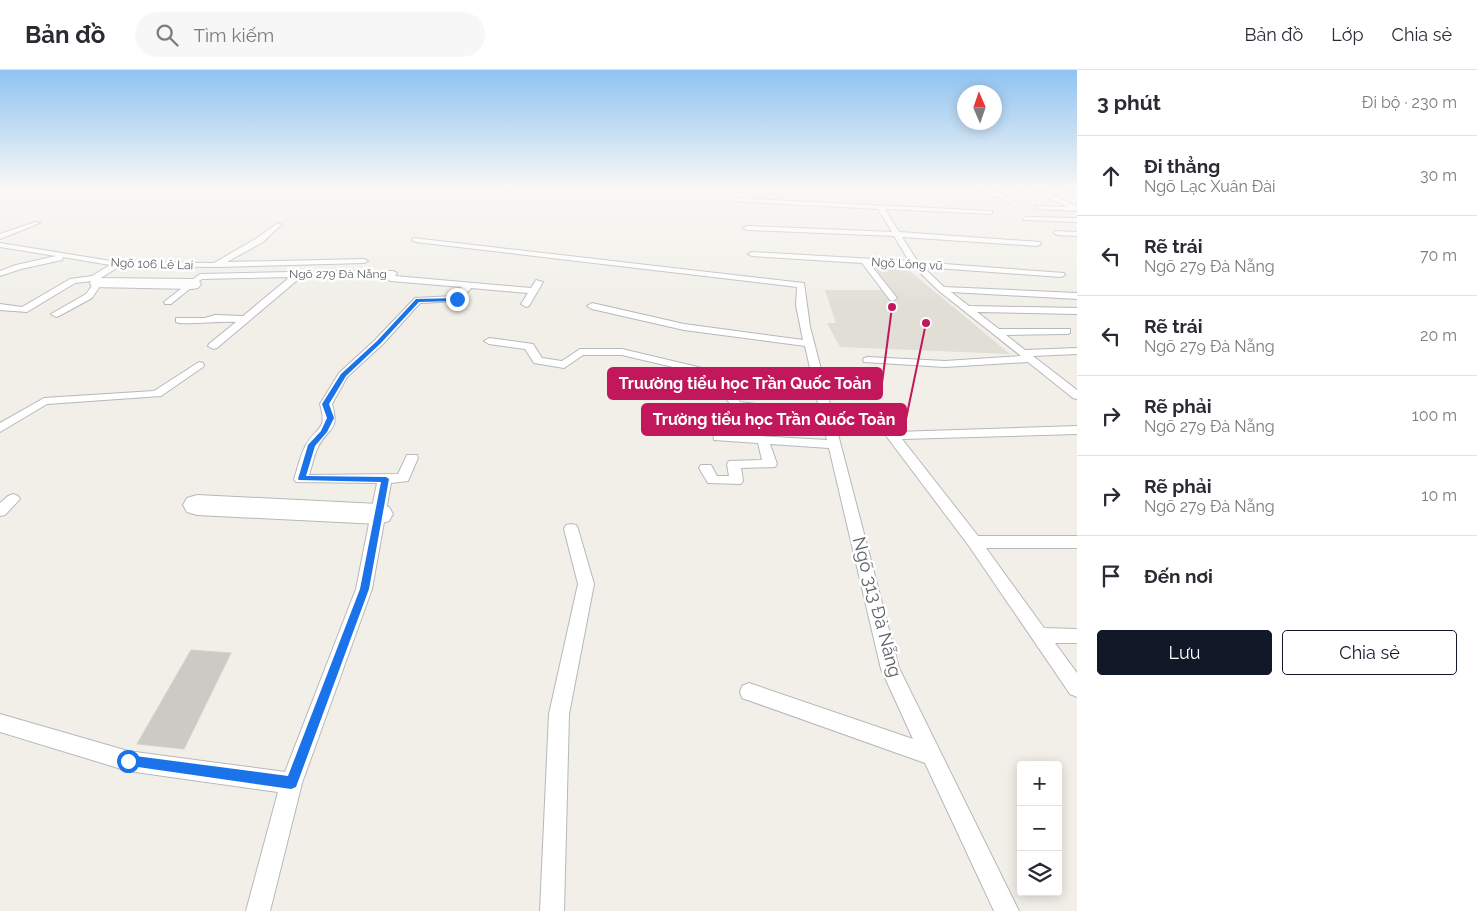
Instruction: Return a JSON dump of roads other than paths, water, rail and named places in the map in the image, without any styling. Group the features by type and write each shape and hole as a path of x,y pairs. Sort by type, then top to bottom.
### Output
{"street":[{"path":"96,281 196,280"},
{"path":"197,505 379,514"}],"lane":[{"path":"0,237 23,228"},
{"path":"168,302 215,265 260,240 274,228"},
{"path":"753,228 897,234 1037,244"},
{"path":"893,228 915,264 942,289 1077,396"},
{"path":"1058,233 1077,234"},
{"name":"Ngõ 313 Đà Nẵng","path":"416,240 801,285 801,305 809,344 890,669 1007,911"},
{"name":"Ngõ 106 Lê Lai","path":"0,245 118,264 215,265 364,261"},
{"name":"Ngõ Lông vũ","path":"752,254 1061,275"},
{"path":"0,274 19,267 68,256"},
{"path":"865,262 892,298"},
{"path":"56,314 89,296 96,281 118,264"},
{"path":"213,346 299,274"},
{"name":"Ngõ 279 Đà Nẵng","path":"196,280 299,274 393,274 390,278 533,291"},
{"path":"0,307 24,310 73,281 96,281"},
{"path":"526,304 540,282"},
{"path":"412,458 403,478 302,479 312,445 324,432 330,418 326,404 343,375 379,342 418,300 457,299 468,286"},
{"path":"942,289 1077,296"},
{"path":"592,306 684,327 809,344"},
{"path":"967,309 1077,311"},
{"path":"179,320 245,319"},
{"path":"995,332 1067,331"},
{"path":"489,341 529,346 538,361 564,365 580,352 622,352 687,366 715,374 736,406 827,416"},
{"path":"868,360 945,364 1077,351"},
{"path":"0,428 44,401 158,394 199,365"},
{"path":"716,413 718,437 834,444"},
{"path":"876,414 974,542 1077,688"},
{"path":"893,436 1077,430"},
{"path":"706,468 713,480 736,481 734,464 770,464 763,440"},
{"path":"258,911 291,783 364,589 386,479"},
{"path":"0,511 13,499"},
{"path":"552,911 559,714 586,584 571,529"},
{"path":"974,542 1077,542"},
{"path":"1039,635 1077,636"},
{"path":"749,692 932,755"},
{"path":"0,723 128,761 291,783"}],"place":[{"name":"Truường tiểu học Trần Quốc Toản","path":"892,307"},
{"name":"Trường tiểu học Trần Quốc Toản","path":"926,323"}]}
